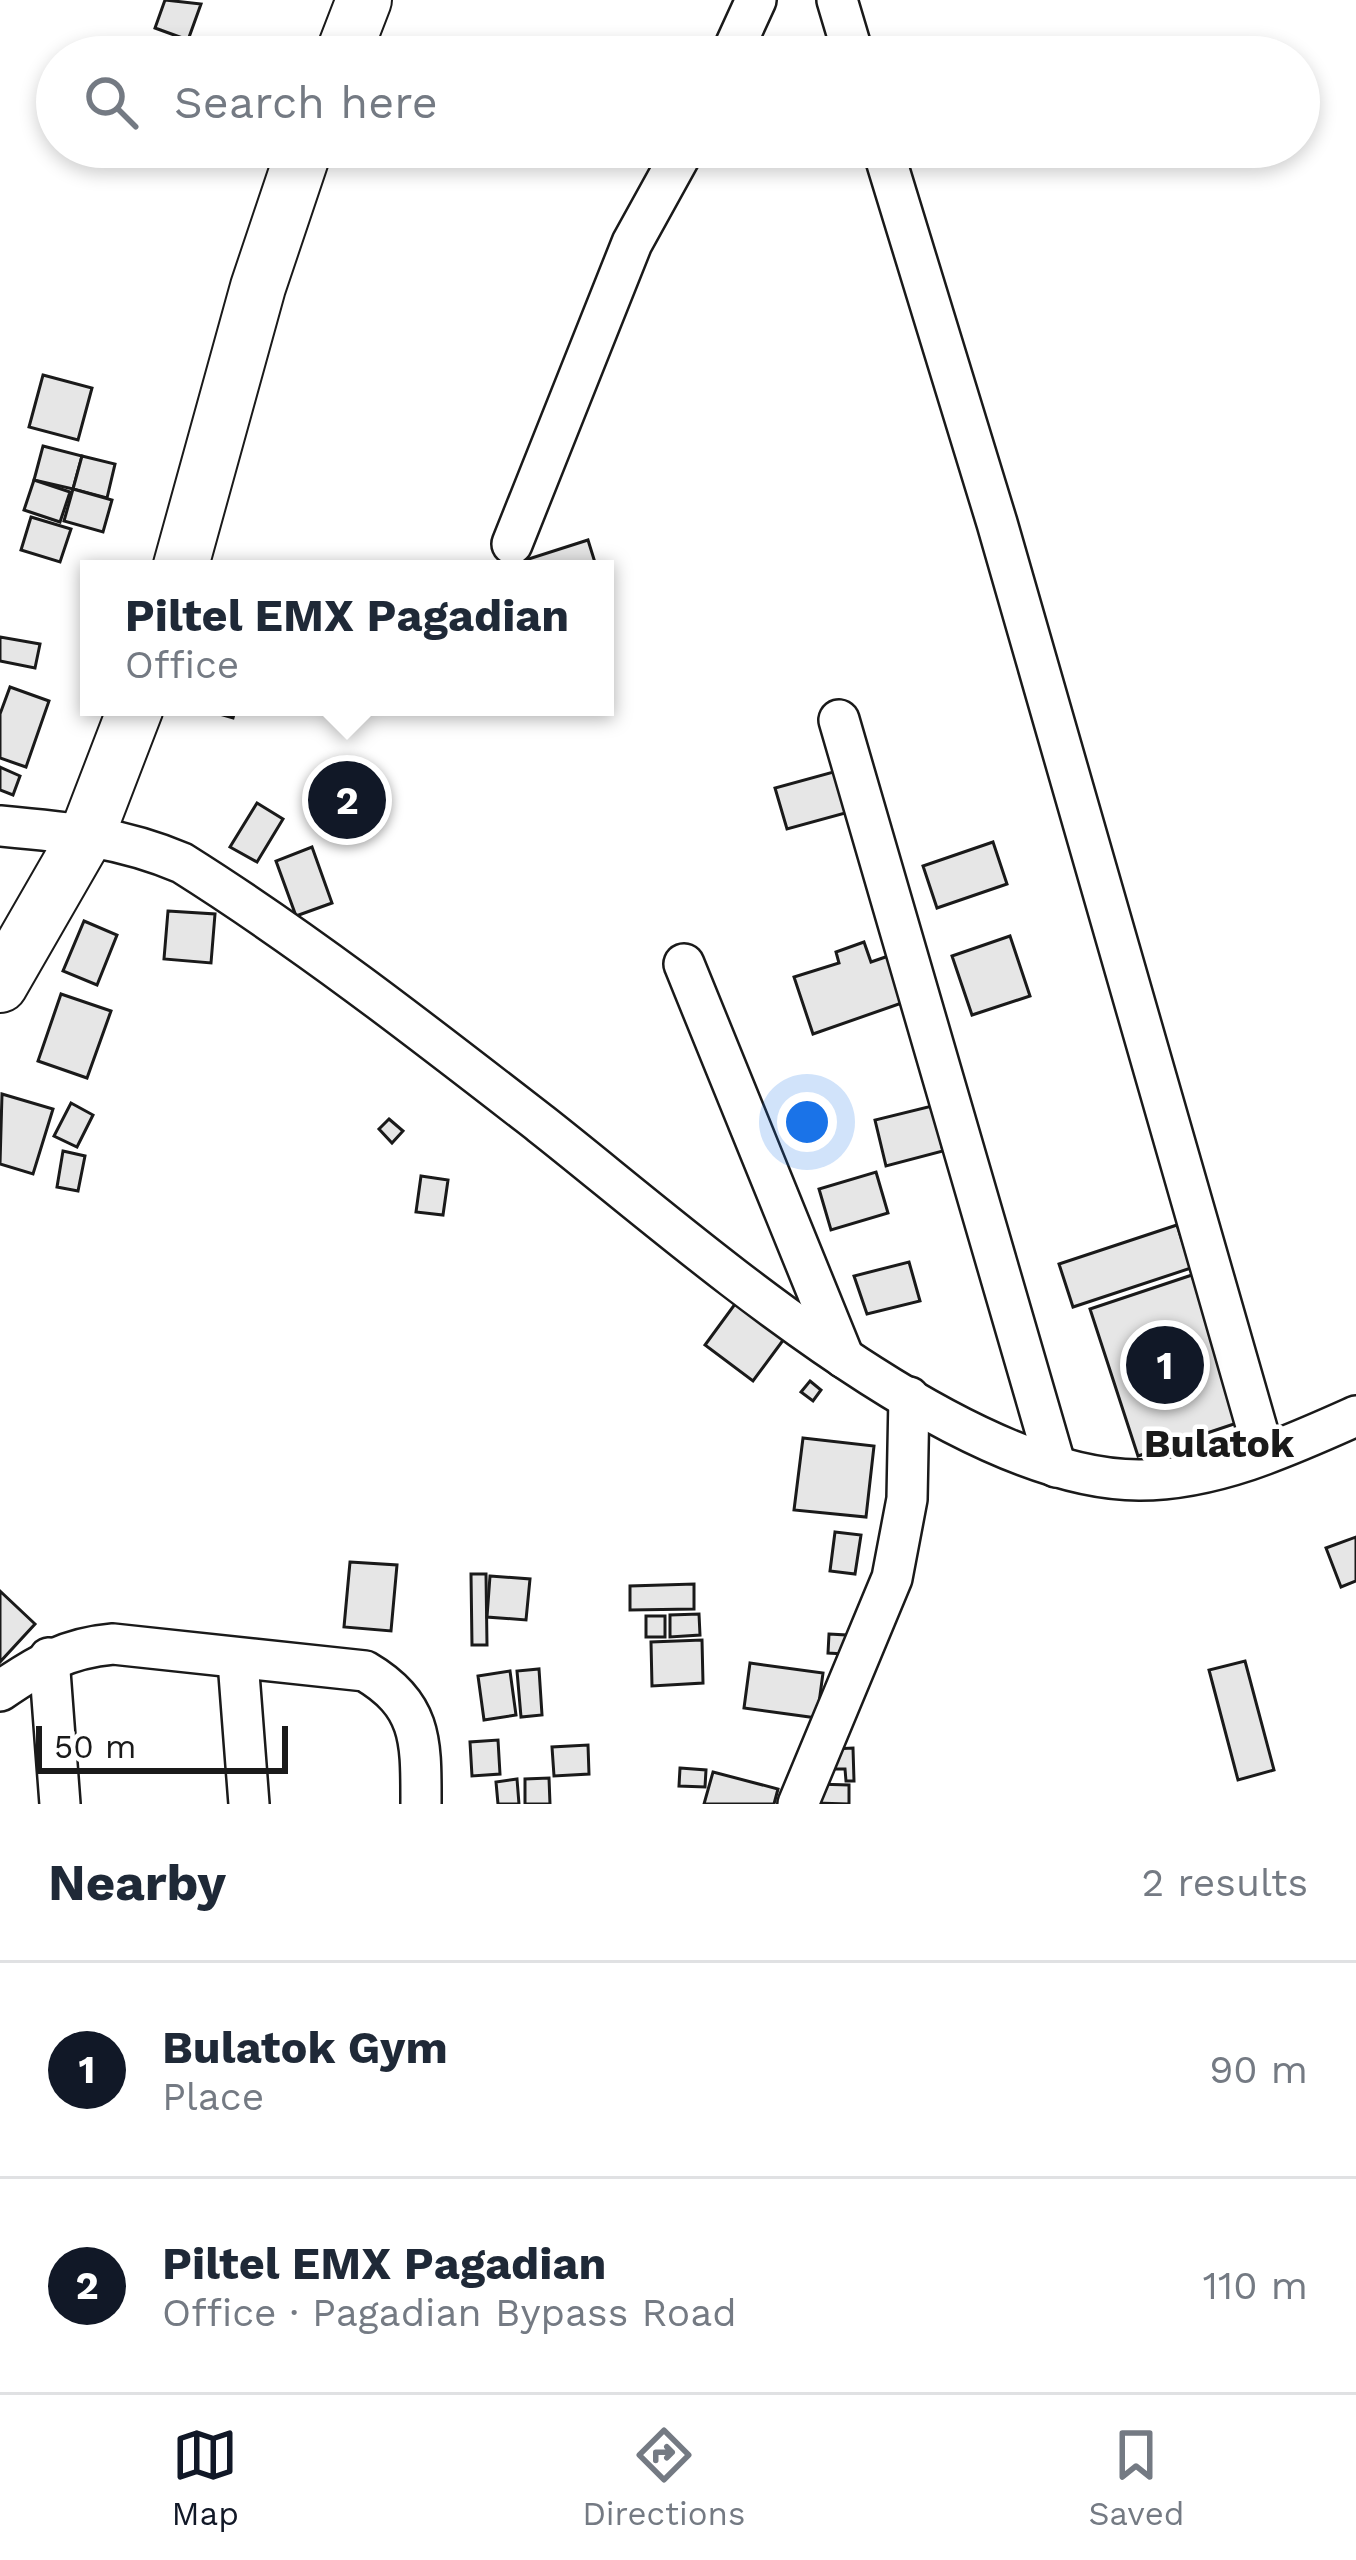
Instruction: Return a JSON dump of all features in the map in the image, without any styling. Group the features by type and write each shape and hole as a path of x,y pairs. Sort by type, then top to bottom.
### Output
{"highway":[{"path":"349,36 364,0"},
{"path":"183,560 264,268 298,168"},
{"path":"0,986 88,832 133,716"}],"street":[{"path":"740,36 756,0"},
{"path":"837,0 848,36"},
{"path":"512,544 632,243 673,168"},
{"path":"888,168 997,523 1264,1453"},
{"path":"839,720 1056,1467"},
{"path":"0,826 88,832 131,841 182,863 230,892 844,1358 909,1397 1056,1467 1139,1480 1210,1472 1356,1416"},
{"path":"684,964 844,1358"},
{"path":"798,1804 892,1578 908,1499 909,1397"},
{"path":"0,1691 49,1658 81,1647 113,1644 365,1671 389,1685 409,1707 421,1746 421,1804"},
{"path":"49,1658 60,1804"},
{"path":"238,1661 249,1804"}],"building":[{"path":"165,0 201,4 189,36 155,28"},
{"path":"43,375 92,388 78,440 29,427"},
{"path":"43,446 82,456 73,489 34,480"},
{"path":"82,456 115,464 107,498 73,489"},
{"path":"34,480 70,492 60,522 24,510"},
{"path":"73,489 112,500 103,532 64,521"},
{"path":"31,517 71,529 60,562 21,550"},
{"path":"588,540 594,560 525,560"},
{"path":"0,637 40,644 35,668 0,661"},
{"path":"10,687 49,701 26,767 0,758 0,714"},
{"path":"0,767 20,776 13,795 0,790"},
{"path":"837,771 849,812 787,829 775,788"},
{"path":"257,803 283,819 257,862 230,847"},
{"path":"993,842 1007,884 937,908 923,866"},
{"path":"312,847 332,903 296,916 276,861"},
{"path":"168,911 215,914 211,963 164,959"},
{"path":"84,921 117,935 97,985 63,971"},
{"path":"1010,936 1030,996 972,1015 952,956"},
{"path":"864,942 871,962 900,952 916,998 813,1034 794,977 839,963 836,952"},
{"path":"61,994 111,1011 87,1078 38,1061"},
{"path":"2,1094 53,1109 33,1174 0,1164"},
{"path":"71,1103 93,1115 77,1147 54,1136"},
{"path":"932,1106 943,1151 886,1166 875,1120"},
{"path":"389,1119 403,1131 392,1143 379,1129"},
{"path":"63,1151 85,1156 78,1191 57,1187"},
{"path":"876,1172 888,1213 831,1230 819,1189"},
{"path":"421,1176 448,1180 443,1215 416,1212"},
{"path":"1177,1225 1191,1268 1073,1307 1059,1264"},
{"path":"909,1262 920,1301 867,1314 854,1276"},
{"path":"1192,1275 1240,1422 1138,1456 1090,1309"},
{"path":"735,1304 784,1339 753,1381 705,1345"},
{"path":"810,1381 821,1390 813,1401 801,1392"},
{"path":"803,1438 874,1446 866,1517 794,1510"},
{"path":"835,1532 861,1535 855,1574 830,1571"},
{"path":"1356,1537 1356,1581 1341,1587 1326,1548"},
{"path":"350,1562 397,1565 391,1631 344,1627"},
{"path":"471,1574 486,1574 487,1645 472,1645"},
{"path":"490,1576 530,1579 526,1620 487,1617"},
{"path":"694,1584 694,1609 630,1610 630,1586"},
{"path":"0,1591 35,1624 0,1662"},
{"path":"699,1614 700,1635 670,1637 670,1615"},
{"path":"646,1616 665,1616 665,1637 646,1637"},
{"path":"829,1634 846,1635 844,1654 828,1653"},
{"path":"702,1640 703,1683 652,1686 651,1642"},
{"path":"1245,1661 1274,1770 1238,1780 1209,1670"},
{"path":"750,1663 823,1673 817,1718 744,1708"},
{"path":"539,1669 542,1715 521,1717 517,1671"},
{"path":"510,1671 516,1715 484,1720 478,1676"},
{"path":"498,1740 500,1774 472,1776 470,1742"},
{"path":"588,1745 589,1774 554,1776 552,1747"},
{"path":"853,1748 854,1781 846,1781 845,1769 833,1769 833,1749"},
{"path":"680,1768 706,1770 705,1787 679,1786"},
{"path":"713,1772 778,1789 774,1804 704,1804"},
{"path":"549,1778 550,1804 525,1804 525,1779"},
{"path":"517,1779 519,1804 498,1804 496,1782"},
{"path":"816,1784 849,1785 849,1804 815,1803"}],"place":[{"name":"Piltel EMX Pagadian","path":"347,800"},
{"name":"Bulatok Gym","path":"1165,1365"}],"district":[{"name":"Bulatok","path":"1219,1443"}]}
